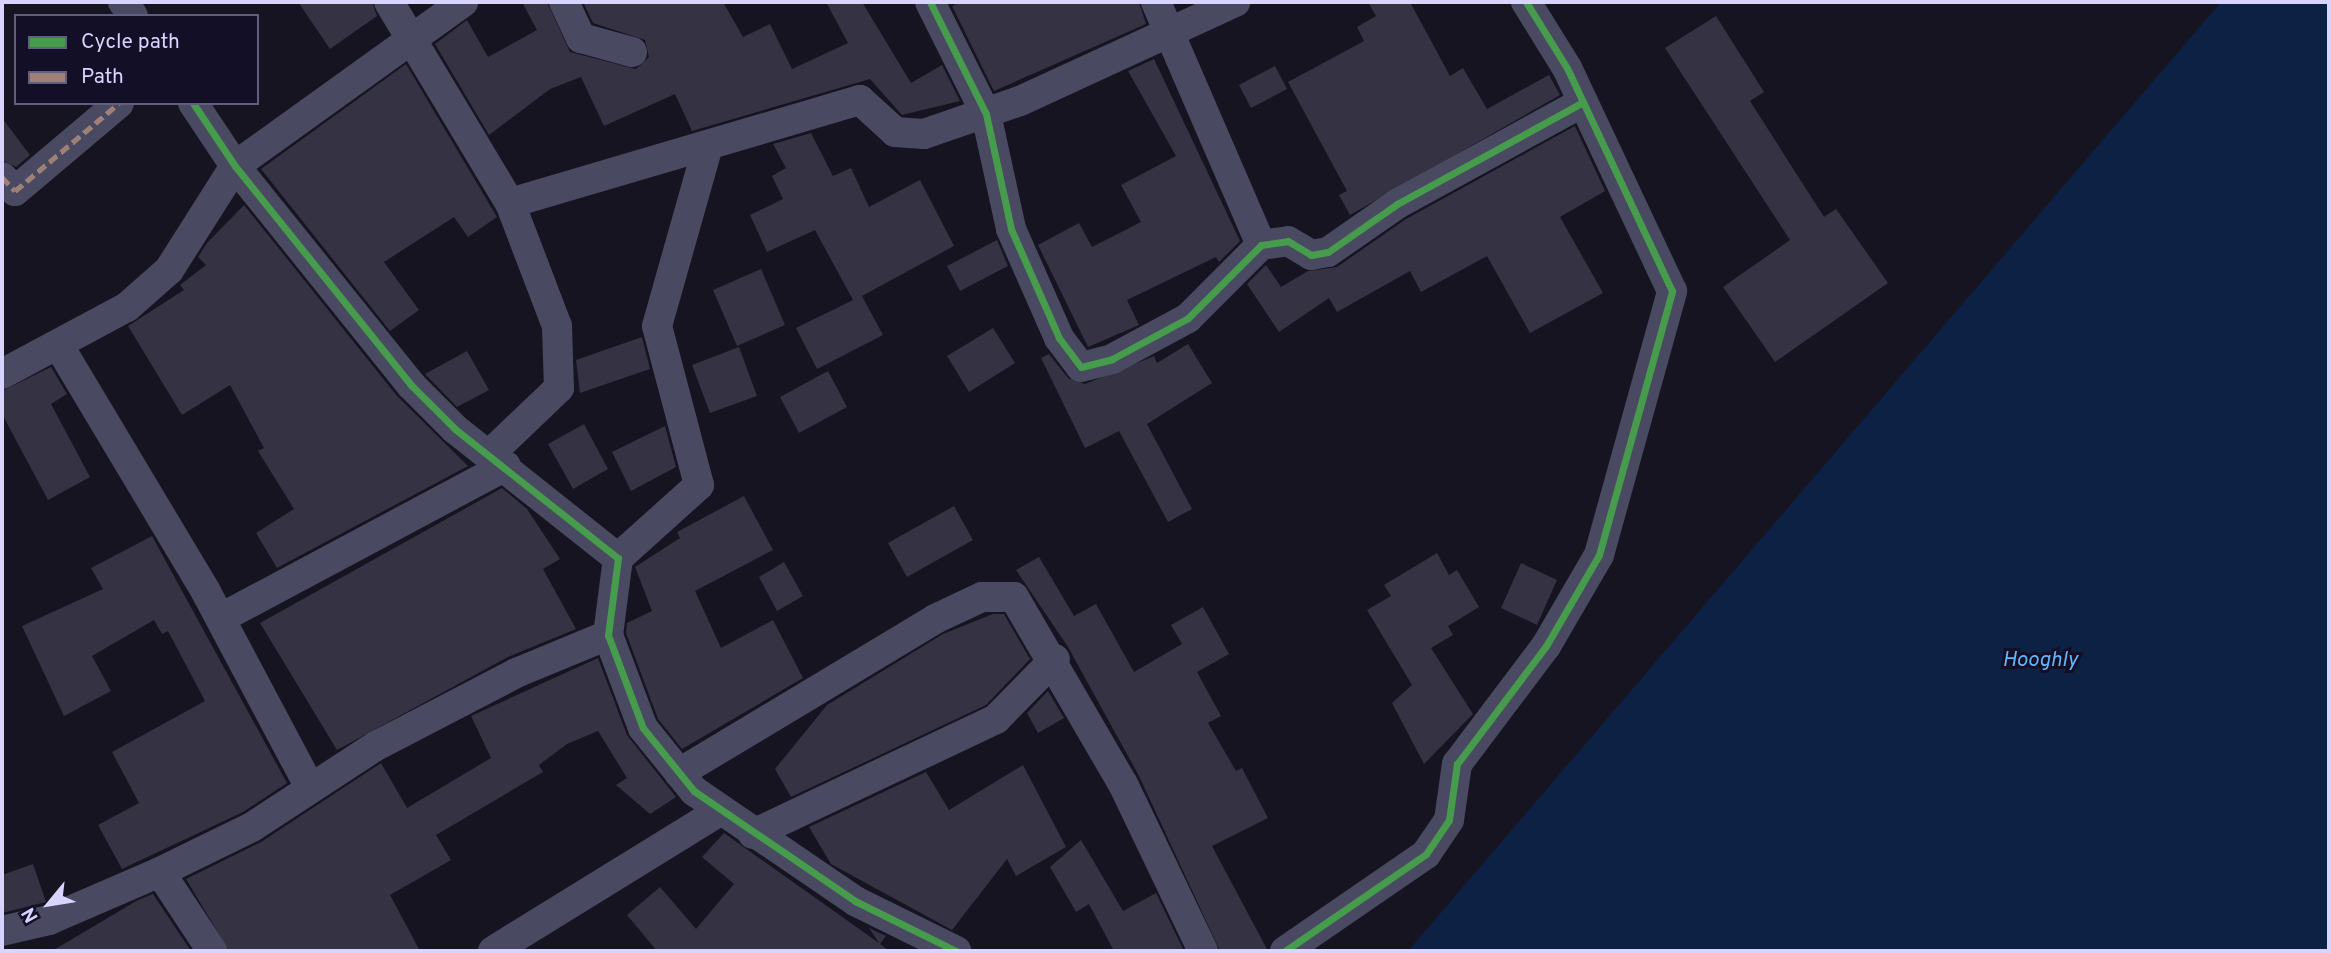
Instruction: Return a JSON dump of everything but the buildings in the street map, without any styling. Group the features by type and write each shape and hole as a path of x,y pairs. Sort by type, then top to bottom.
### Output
{"street":[{"path":"221,618 498,460 559,388 561,364 557,326 510,203 407,40 389,2"},
{"path":"2,374 59,346 127,307 169,270 235,166 463,2"},
{"path":"564,2 581,38 632,52"},
{"path":"930,2 986,114 1011,229 1059,338 1081,367 1112,359 1188,318 1261,245 1287,242 1311,255 1328,252 1397,204 1583,102"},
{"path":"1156,2 1173,33 1261,245"},
{"path":"510,203 707,149 860,100 895,132 924,134 986,114 1173,33 1235,2"},
{"path":"1285,951 1426,854 1449,820 1457,764 1546,646 1599,555 1672,291 1583,102 1526,2"},
{"path":"2,177 15,191 117,105"},
{"path":"194,105 235,166 411,385 618,558"},
{"path":"707,149 657,326 699,485 618,558 608,635 643,728 679,773 720,810 855,901 912,944 956,951"},
{"path":"59,346 221,618 310,788"},
{"path":"679,773 982,597 1014,597 1055,659 1203,951"},
{"path":"18,937 252,827 376,746 516,673 608,635"},
{"path":"753,834 996,719 1055,659"},
{"path":"492,951 720,810"},
{"path":"160,872 212,951"}],"water":[{"name":"Hooghly","path":"2221,2 2329,2 2329,951 1408,951"}],"marked path":[{"path":"2,177 15,191 117,105"}],"cycle path":[{"path":"930,2 986,114 1011,229 1059,338 1081,367 1112,359 1188,318 1261,245 1288,241 1311,255 1328,252 1397,204 1583,102"},
{"path":"1285,951 1426,854 1449,820 1457,764 1546,646 1599,555 1672,291 1567,68 1526,2"},
{"path":"194,105 235,166 411,385 455,429 618,558 608,635 643,728 694,791 855,901 956,951"}]}
